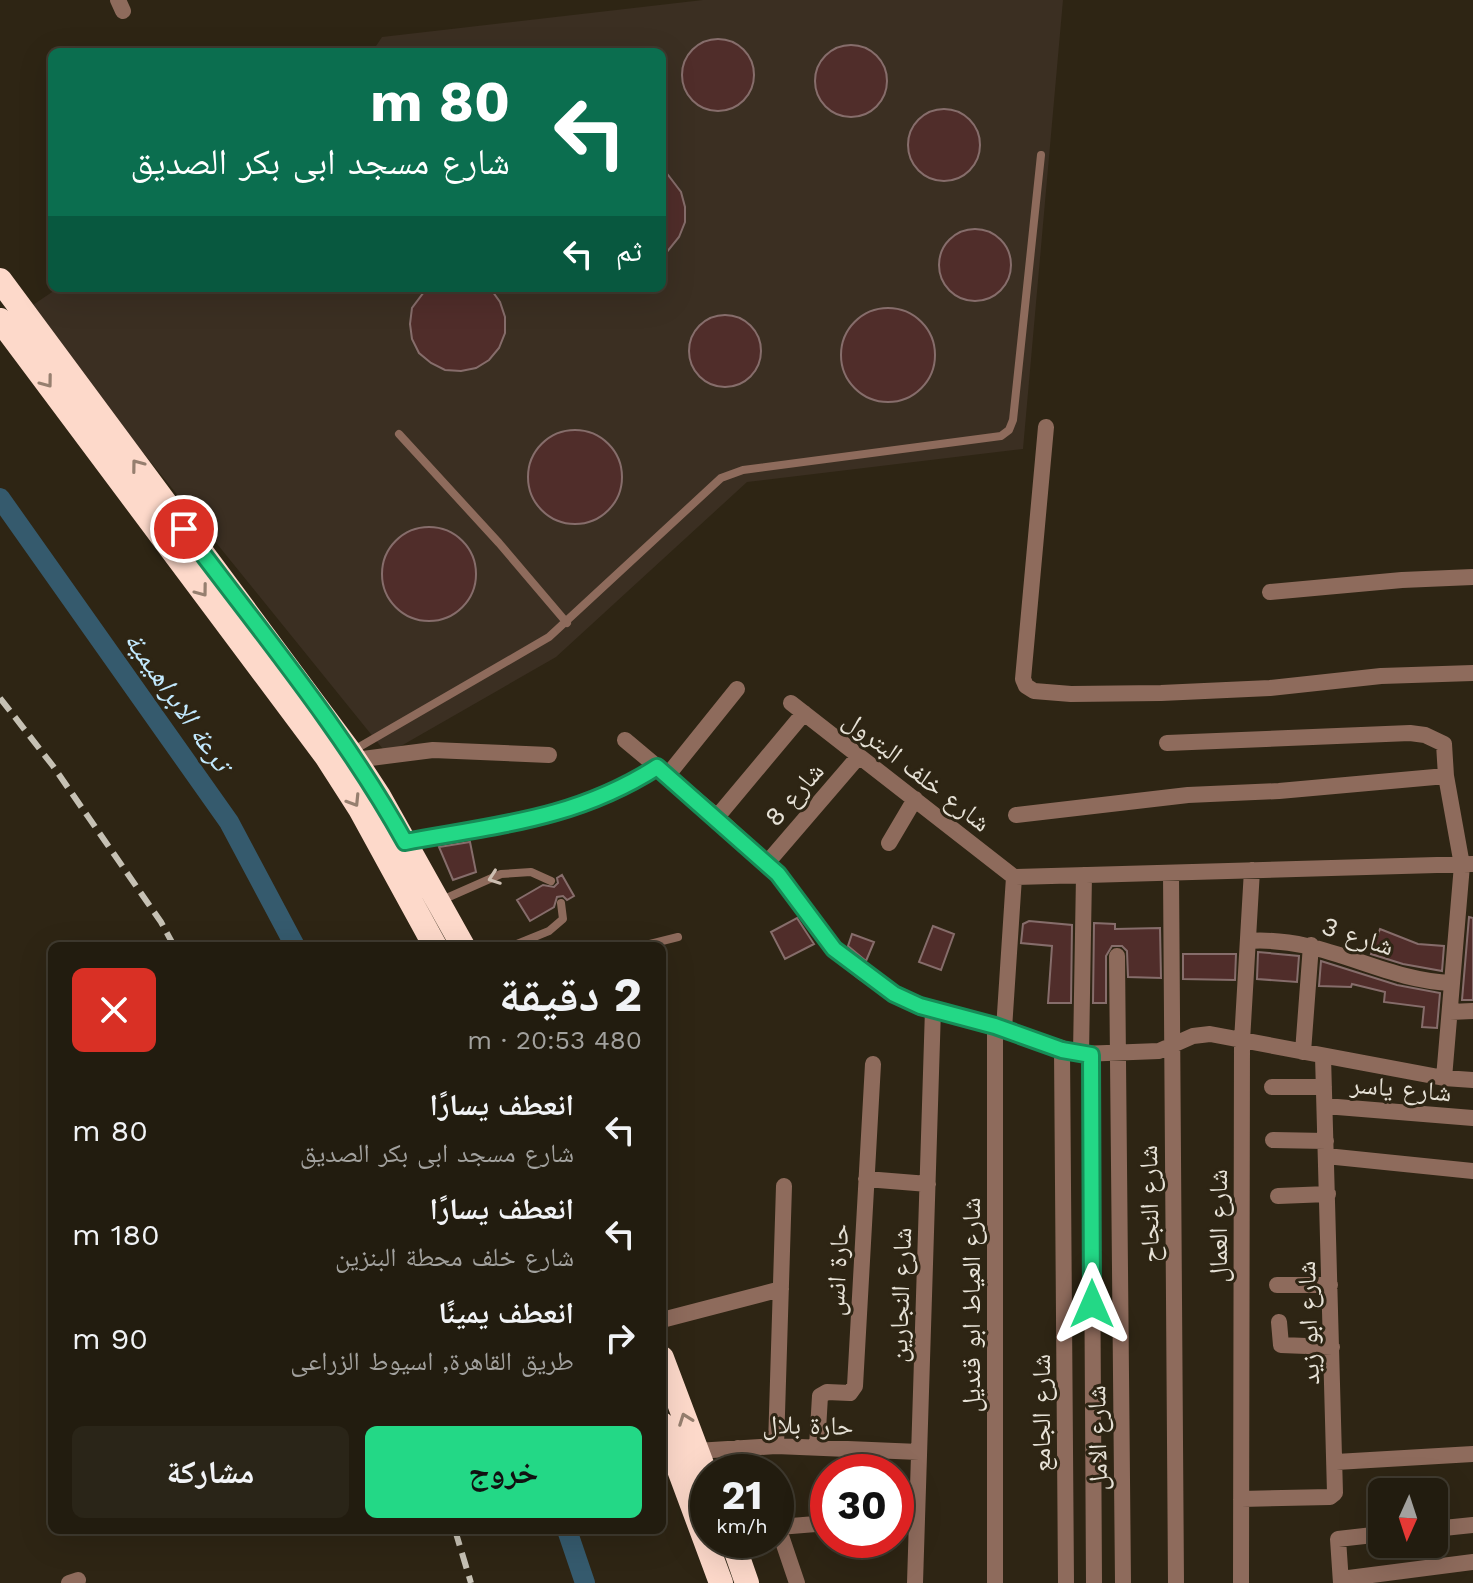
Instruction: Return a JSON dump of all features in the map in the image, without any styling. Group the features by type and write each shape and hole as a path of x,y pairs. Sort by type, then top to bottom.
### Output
{"highway":[{"path":"0,280 352,756 379,796 461,942"},
{"path":"0,320 326,756 360,809 433,942"},
{"path":"666,1369 697,1454"},
{"path":"666,1435 721,1583"},
{"path":"738,1558 747,1583"}],"street":[{"path":"1046,427 1023,679 1026,686 1034,691 1071,694 1161,693 1270,688 1381,676 1473,673"},
{"path":"1270,592 1473,577"},
{"path":"405,842 559,813 662,771 737,689"},
{"name":"شارع خلف البترول","path":"717,817 797,708 1014,877"},
{"path":"1167,743 1410,733 1425,735 1444,744 1446,776 1468,864 1452,983 1444,1078"},
{"path":"625,740 767,863 797,896 822,936 848,962 894,994 1062,1050 1086,1055 1159,1051 1202,1034 1219,1034 1242,1041 1444,1078 1473,1080"},
{"path":"352,756 433,750 549,755"},
{"name":"شارع 8","path":"767,863 859,756"},
{"path":"1016,815 1188,795 1279,791 1446,776"},
{"path":"889,843 915,799"},
{"path":"1014,877 1468,864"},
{"name":"شارع العمال","path":"1241,1583 1242,1041 1252,870"},
{"name":"شارع النجاح","path":"1171,873 1176,1583"},
{"path":"1084,875 1094,1583"},
{"name":"شارع العياط ابو قنديل","path":"995,1583 1000,1028 1014,877"},
{"name":"شارع 3","path":"1248,941 1280,940 1311,945 1408,977 1452,983"},
{"path":"1303,1052 1311,945"},
{"name":"شارع الامل","path":"1117,956 1123,1583"},
{"name":"شارع النجارين","path":"915,1583 933,1009"},
{"path":"1450,1012 1473,1011"},
{"name":"شارع الجامع","path":"1062,1050 1066,1583"},
{"name":"شارع ابو زيد","path":"1241,1499 1330,1497 1335,1493 1323,1056"},
{"name":"حارة انس","path":"817,1447 820,1396 827,1392 850,1393 855,1386 873,1064"},
{"path":"1272,1087 1324,1087"},
{"name":"شارع ياسر","path":"1325,1106 1473,1118"},
{"path":"1273,1140 1473,1171"},
{"path":"866,1179 928,1184"},
{"path":"776,1446 784,1186"},
{"path":"1278,1196 1328,1194"},
{"path":"1277,1285 1330,1285"},
{"path":"666,1319 781,1289"},
{"path":"1279,1322 1281,1345 1332,1347"},
{"name":"حارة بلال","path":"696,1451 776,1446 919,1452"},
{"path":"738,1448 741,1454"},
{"path":"1336,1462 1473,1454"},
{"path":"1448,1528 1473,1525"},
{"path":"1368,1535 1340,1538 1337,1542 1341,1581 1473,1562"},
{"path":"789,1558 797,1583"}],"lane":[{"path":"352,756 549,637 721,478 743,470 1001,436 1009,430 1013,420 1041,155"},
{"path":"399,434 567,623"},
{"path":"416,912 501,874 531,872 551,881"},
{"path":"522,942 549,931 563,919 561,903"},
{"path":"658,942 678,937"}],"shaded area":[{"path":"703,0 1063,0 1023,449 747,482 556,657 387,754 27,309 52,292 666,292 666,48 375,48 382,37"}],"building":[{"path":"718,39 738,45 748,55 754,75 748,95 738,105 718,111 698,105 688,95 682,75 688,55 698,45"},
{"path":"851,45 871,51 881,61 887,81 881,101 871,111 851,117 831,111 821,101 815,81 821,61 831,51"},
{"path":"944,109 964,115 974,125 980,145 974,165 964,175 944,181 924,175 914,165 908,145 914,125 924,115"},
{"path":"666,172 681,192 685,207 685,222 679,237 666,253"},
{"path":"975,229 995,235 1005,245 1011,265 1005,285 995,295 975,301 955,295 945,285 939,265 945,245 955,235"},
{"path":"424,292 493,292 505,317 505,333 499,348 489,360 476,368 445,370 419,353 412,339 412,308"},
{"path":"888,308 906,311 921,322 932,337 935,355 932,373 921,388 906,399 888,402 870,399 855,388 844,373 841,355 844,337 855,322 870,311"},
{"path":"725,315 745,321 755,331 761,351 755,371 745,381 725,387 705,381 695,371 689,351 695,331 705,321"},
{"path":"575,430 593,433 608,444 619,459 622,477 619,495 608,510 593,521 575,524 557,521 542,510 531,495 528,477 531,459 542,444 557,433"},
{"path":"429,527 447,530 462,541 473,556 476,574 473,592 462,607 447,618 429,621 411,618 396,607 385,592 382,574 385,556 396,541 411,530"},
{"path":"470,842 476,872 453,880 439,847"},
{"path":"562,875 574,896 567,900 563,896 557,897 554,907 530,921 517,900 543,885 554,887 558,883 557,878"},
{"path":"1469,917 1473,918 1473,1000 1462,1000"},
{"path":"797,918 814,944 785,959 771,932"},
{"path":"1029,921 1072,925 1071,1003 1048,1003 1052,946 1021,943 1023,924"},
{"path":"1094,923 1115,924 1115,929 1160,928 1161,978 1128,977 1127,951 1122,946 1112,946 1106,956 1106,1003 1093,1003"},
{"path":"933,926 954,934 941,970 919,962"},
{"path":"1380,929 1418,944 1444,946 1442,971 1371,954"},
{"path":"852,934 874,942 866,961 848,946"},
{"path":"1258,952 1299,956 1297,982 1257,979"},
{"path":"1183,954 1236,954 1235,980 1183,979"},
{"path":"1321,961 1397,985 1440,993 1437,1028 1422,1027 1424,1007 1384,1002 1385,992 1352,984 1351,987 1319,986"}],"waterway":[{"name":"ترعة الابراهيمية","path":"0,498 229,822 293,942"},
{"name":"ترعة الابراهيمية","path":"568,1534 585,1583"}],"railway":[{"path":"0,698 53,766 172,942"},
{"path":"456,1534 471,1583"}],"route":[{"path":"184,529 350,752 405,842 559,813 610,794 657,767 717,817 788,884 834,949 894,994 920,1006 995,1026 1062,1050 1091,1055 1092,1304"}]}
